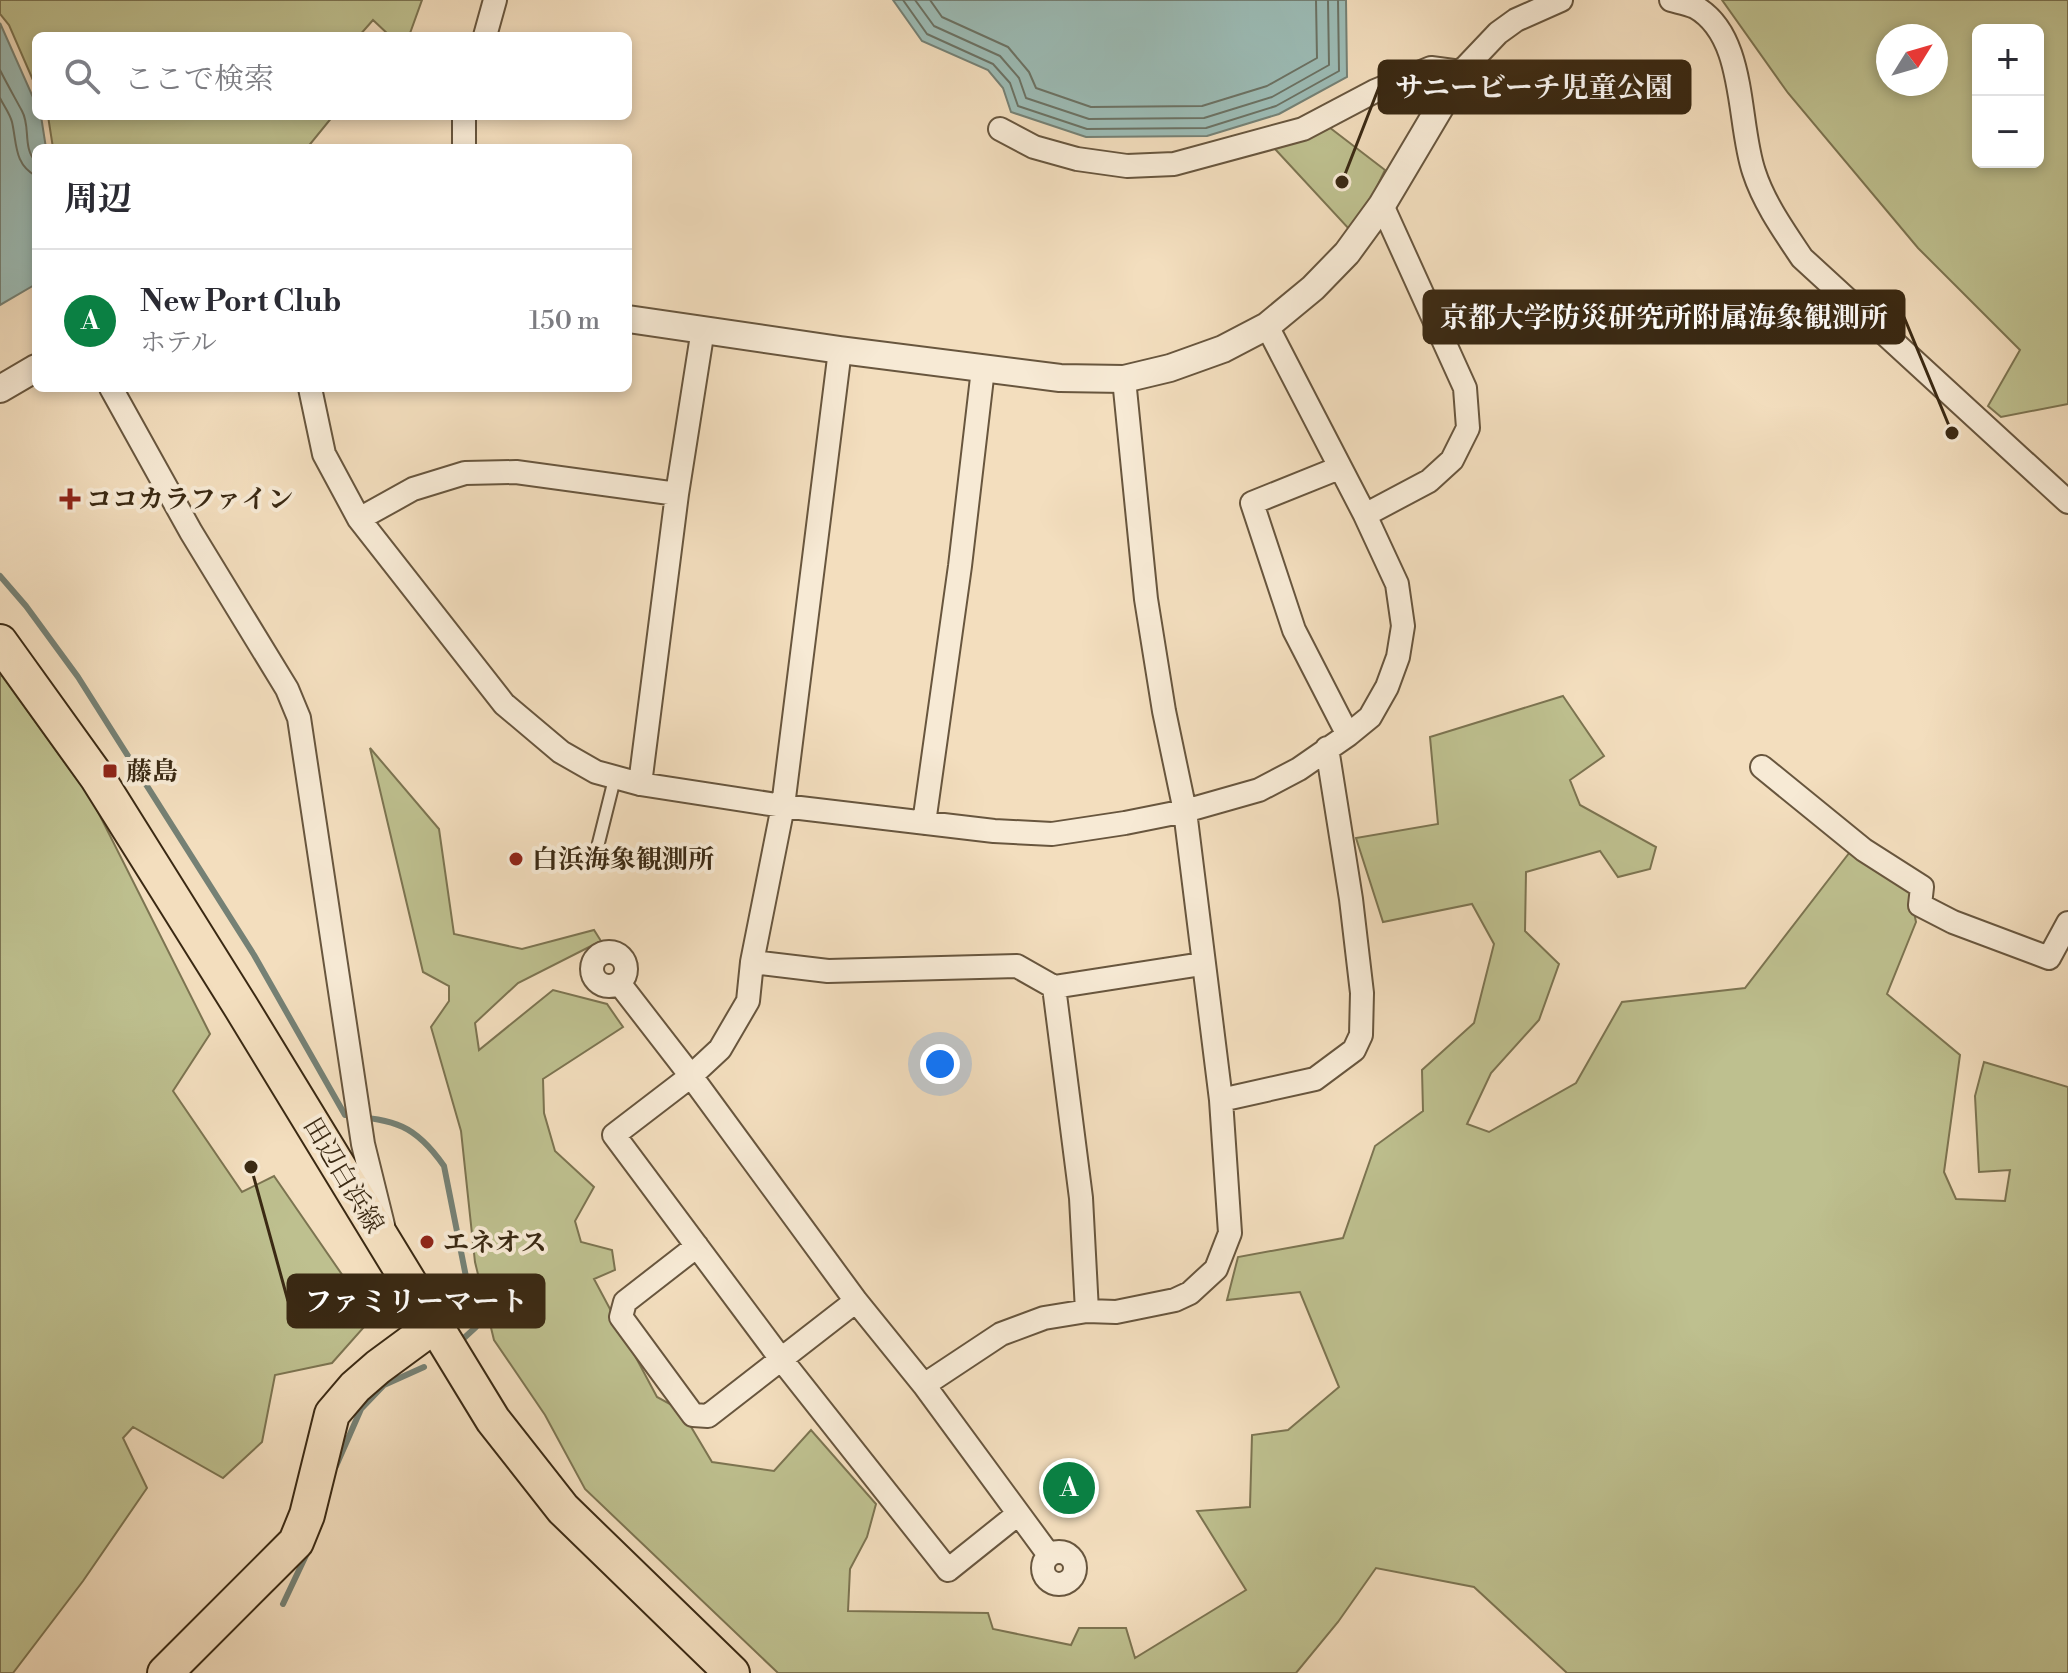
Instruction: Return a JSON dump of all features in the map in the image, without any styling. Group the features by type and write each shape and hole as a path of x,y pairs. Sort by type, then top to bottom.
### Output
{"main road":[{"name":"田辺白浜線","path":"0,642 97,777 493,1420 563,1509 732,1673"},
{"path":"165,1673 296,1542 307,1515 332,1414 355,1387 378,1367 435,1325"}],"street":[{"path":"486,32 495,0"},
{"path":"632,320 1060,378 1124,379 1170,368 1223,349 1267,326 1313,288 1347,253 1382,205 1461,72 1498,33 1516,20 1561,0"},
{"path":"1671,0 1695,8 1714,24 1729,49 1754,171 1776,220 1802,258 2068,502"},
{"path":"1000,129 1034,147 1077,159 1127,166 1174,164 1303,129 1375,91 1431,68 1461,72"},
{"path":"464,120 464,144"},
{"path":"1365,515 1429,481 1452,460 1468,428 1465,388 1382,205"},
{"path":"311,392 324,454 359,519 504,704 561,752 596,772 640,784 783,806 994,831 1052,834 1185,811 1259,790 1299,769 1348,735 1370,717 1387,687 1398,657 1403,626 1397,584 1365,515 1267,326"},
{"path":"640,784 677,494 703,329"},
{"path":"840,350 783,806 752,962 748,1001 720,1049 691,1076 614,1135 781,1359 948,1570 1018,1514"},
{"path":"924,823 960,566 983,369"},
{"path":"0,389 32,370"},
{"path":"924,1385 1001,1334 1044,1318 1087,1311 1116,1312 1175,1300 1205,1282 1216,1269 1230,1233 1221,1100 1185,811 1164,711 1146,599 1124,379"},
{"path":"113,392 191,532 287,689 299,718 363,1144 390,1250"},
{"path":"1339,468 1252,503 1294,630 1348,735"},
{"path":"359,519 413,489 465,473 516,472 677,494"},
{"path":"1221,1100 1315,1079 1354,1050 1361,1035 1362,993 1351,899 1327,748"},
{"path":"1762,767 1864,850 1922,887 1920,905 1931,911 2049,958 2068,923"},
{"path":"752,962 828,971 1017,966 1054,987 1202,964"},
{"path":"619,983 1049,1555"},
{"path":"1054,987 1081,1198 1087,1311"},
{"path":"697,1246 625,1302 621,1317 693,1415 708,1416 856,1301"}],"lane":[{"path":"598,845 615,777"}],"green space":[{"path":"0,0 422,0 410,32 386,32 373,20 362,32 32,32 32,78 9,25 0,14"},
{"path":"1722,0 2068,0 2068,404 2001,417 1988,406 2020,350 1918,248 1788,93"},
{"path":"49,120 330,120 310,144 52,144"},
{"path":"1325,124 1385,170 1373,195 1349,229 1275,149"},
{"path":"0,673 92,800 210,1034 173,1091 242,1192 274,1176 372,1318 332,1363 275,1375 262,1442 223,1478 133,1427 123,1438 147,1488 83,1581 13,1673 0,1673"},
{"path":"1563,696 1604,756 1570,780 1580,805 1656,847 1650,869 1618,877 1600,851 1526,872 1525,931 1559,964 1539,1020 1491,1073 1467,1124 1489,1132 1576,1083 1622,1002 1745,988 1853,848 1918,889 1913,907 1916,922 1887,994 1960,1055 1944,1172 1956,1199 2005,1201 2010,1170 1979,1172 1975,1096 1984,1062 2068,1087 2068,1673 1567,1673 1474,1587 1376,1568 1338,1622 1296,1673 778,1673 585,1489 545,1415 494,1340 475,1262 461,1131 431,1027 449,1001 449,986 423,972 370,748 439,829 454,934 522,949 594,930 601,941 518,983 475,1023 479,1050 553,990 607,1004 623,1027 543,1079 544,1113 555,1151 594,1187 575,1221 581,1242 612,1250 615,1270 594,1279 657,1397 681,1410 712,1462 774,1471 811,1430 876,1504 867,1537 850,1569 848,1611 988,1613 993,1629 1071,1645 1079,1628 1126,1628 1135,1658 1246,1590 1197,1511 1250,1507 1252,1435 1288,1430 1339,1387 1300,1292 1227,1300 1238,1257 1343,1238 1375,1146 1423,1111 1422,1070 1474,1023 1494,944 1472,904 1383,922 1356,838 1438,824 1430,737"}],"water":[{"path":"893,0 1346,0 1347,77 1279,114 1207,136 1086,137 1011,112 1003,88 988,70 922,41"},
{"path":"0,23 32,95 32,120 42,120 45,144 32,144 32,286 0,305"}],"waterway":[{"path":"0,576 78,677 254,955 345,1115 377,1119 402,1127 423,1141 444,1166 476,1327 464,1338"},
{"path":"336,1466 361,1409 384,1385 424,1367"},
{"path":"283,1604 309,1549"}],"place":[{"name":"サニービーチ児童公園","path":"1342,182"},
{"name":"京都大学防災研究所附属海象観測所","path":"1952,433"},
{"name":"ココカラファイン","path":"70,499"},
{"name":"藤島","path":"110,771"},
{"name":"白浜海象観測所","path":"516,859"},
{"name":"ファミリーマート","path":"251,1167"},
{"name":"エネオス","path":"427,1242"},
{"name":"New Port Club","path":"1069,1488"}]}
